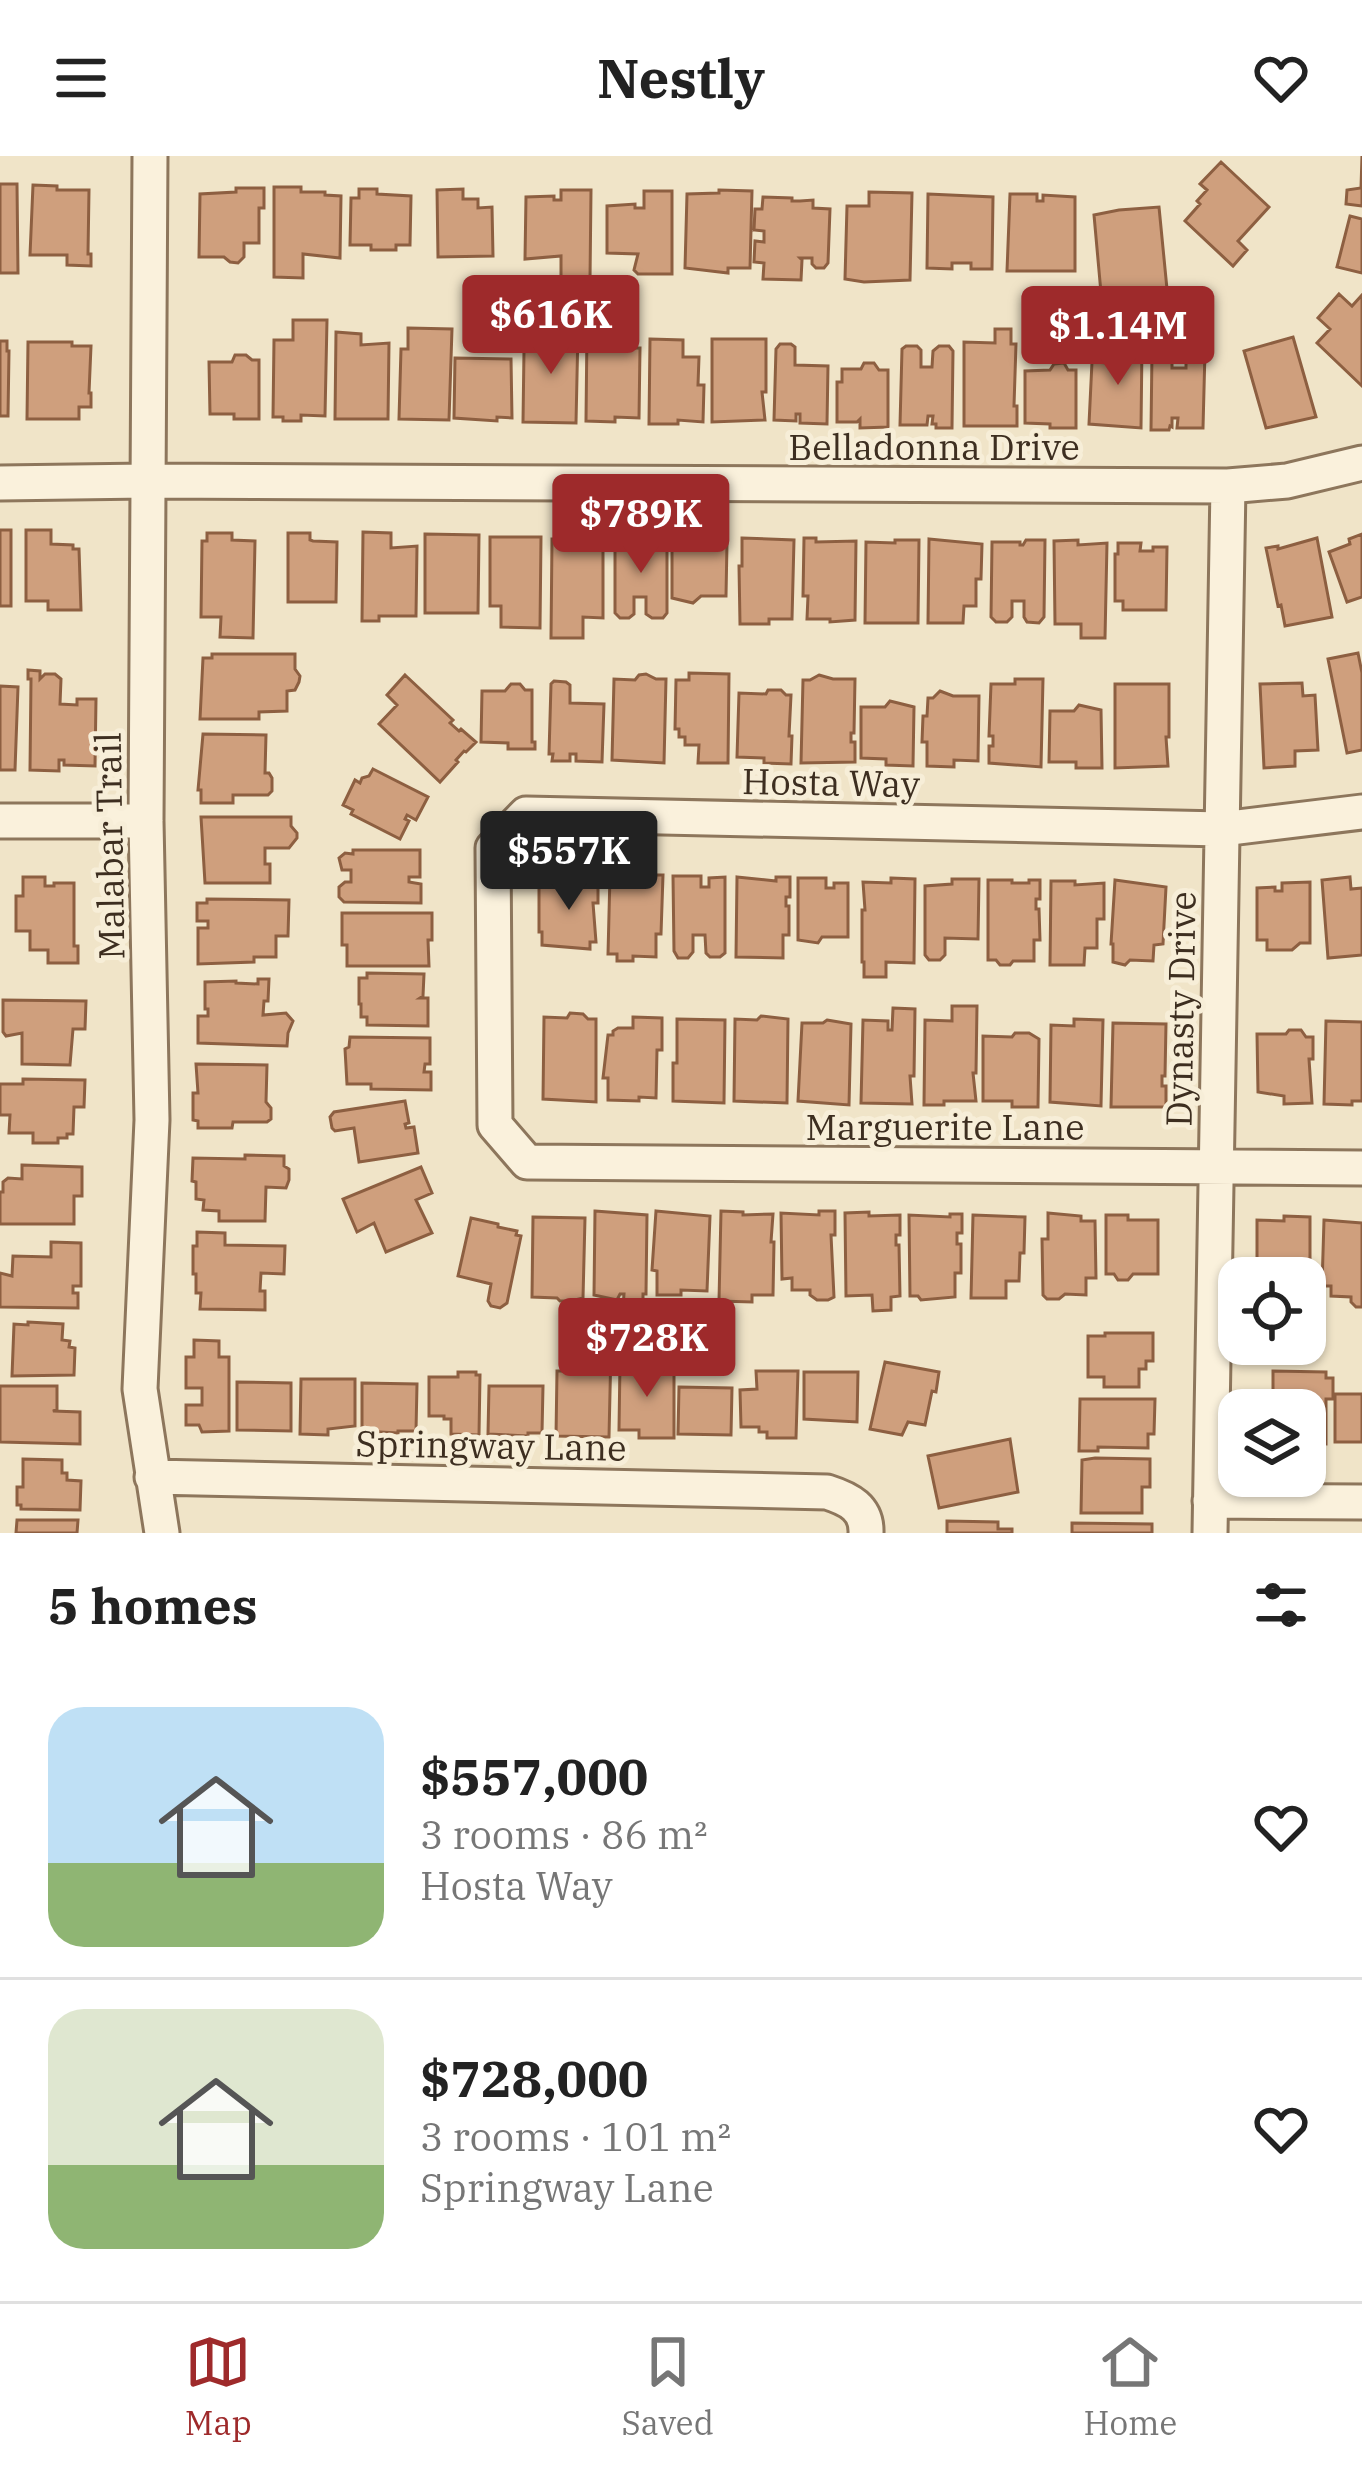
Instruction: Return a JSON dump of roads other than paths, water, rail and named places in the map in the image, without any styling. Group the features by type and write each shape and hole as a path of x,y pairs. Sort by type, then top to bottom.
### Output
{"street":[{"name":"Malabar Trail","path":"150,156 146,821 152,1120 140,1389 162,1533"},
{"name":"Belladonna Drive","path":"0,483 1228,487 1287,481 1362,464"},
{"name":"Dynasty Drive","path":"1210,1517 1228,487"},
{"name":"Hosta Way","path":"526,1162 495,1125 493,848 526,814 1222,829 1362,812"},
{"path":"0,821 146,821"},
{"name":"Marguerite Lane","path":"526,1162 1362,1168"},
{"name":"Springway Lane","path":"152,1477 827,1492 848,1498 860,1510 866,1533"},
{"path":"1210,1517 1362,1502"}]}
